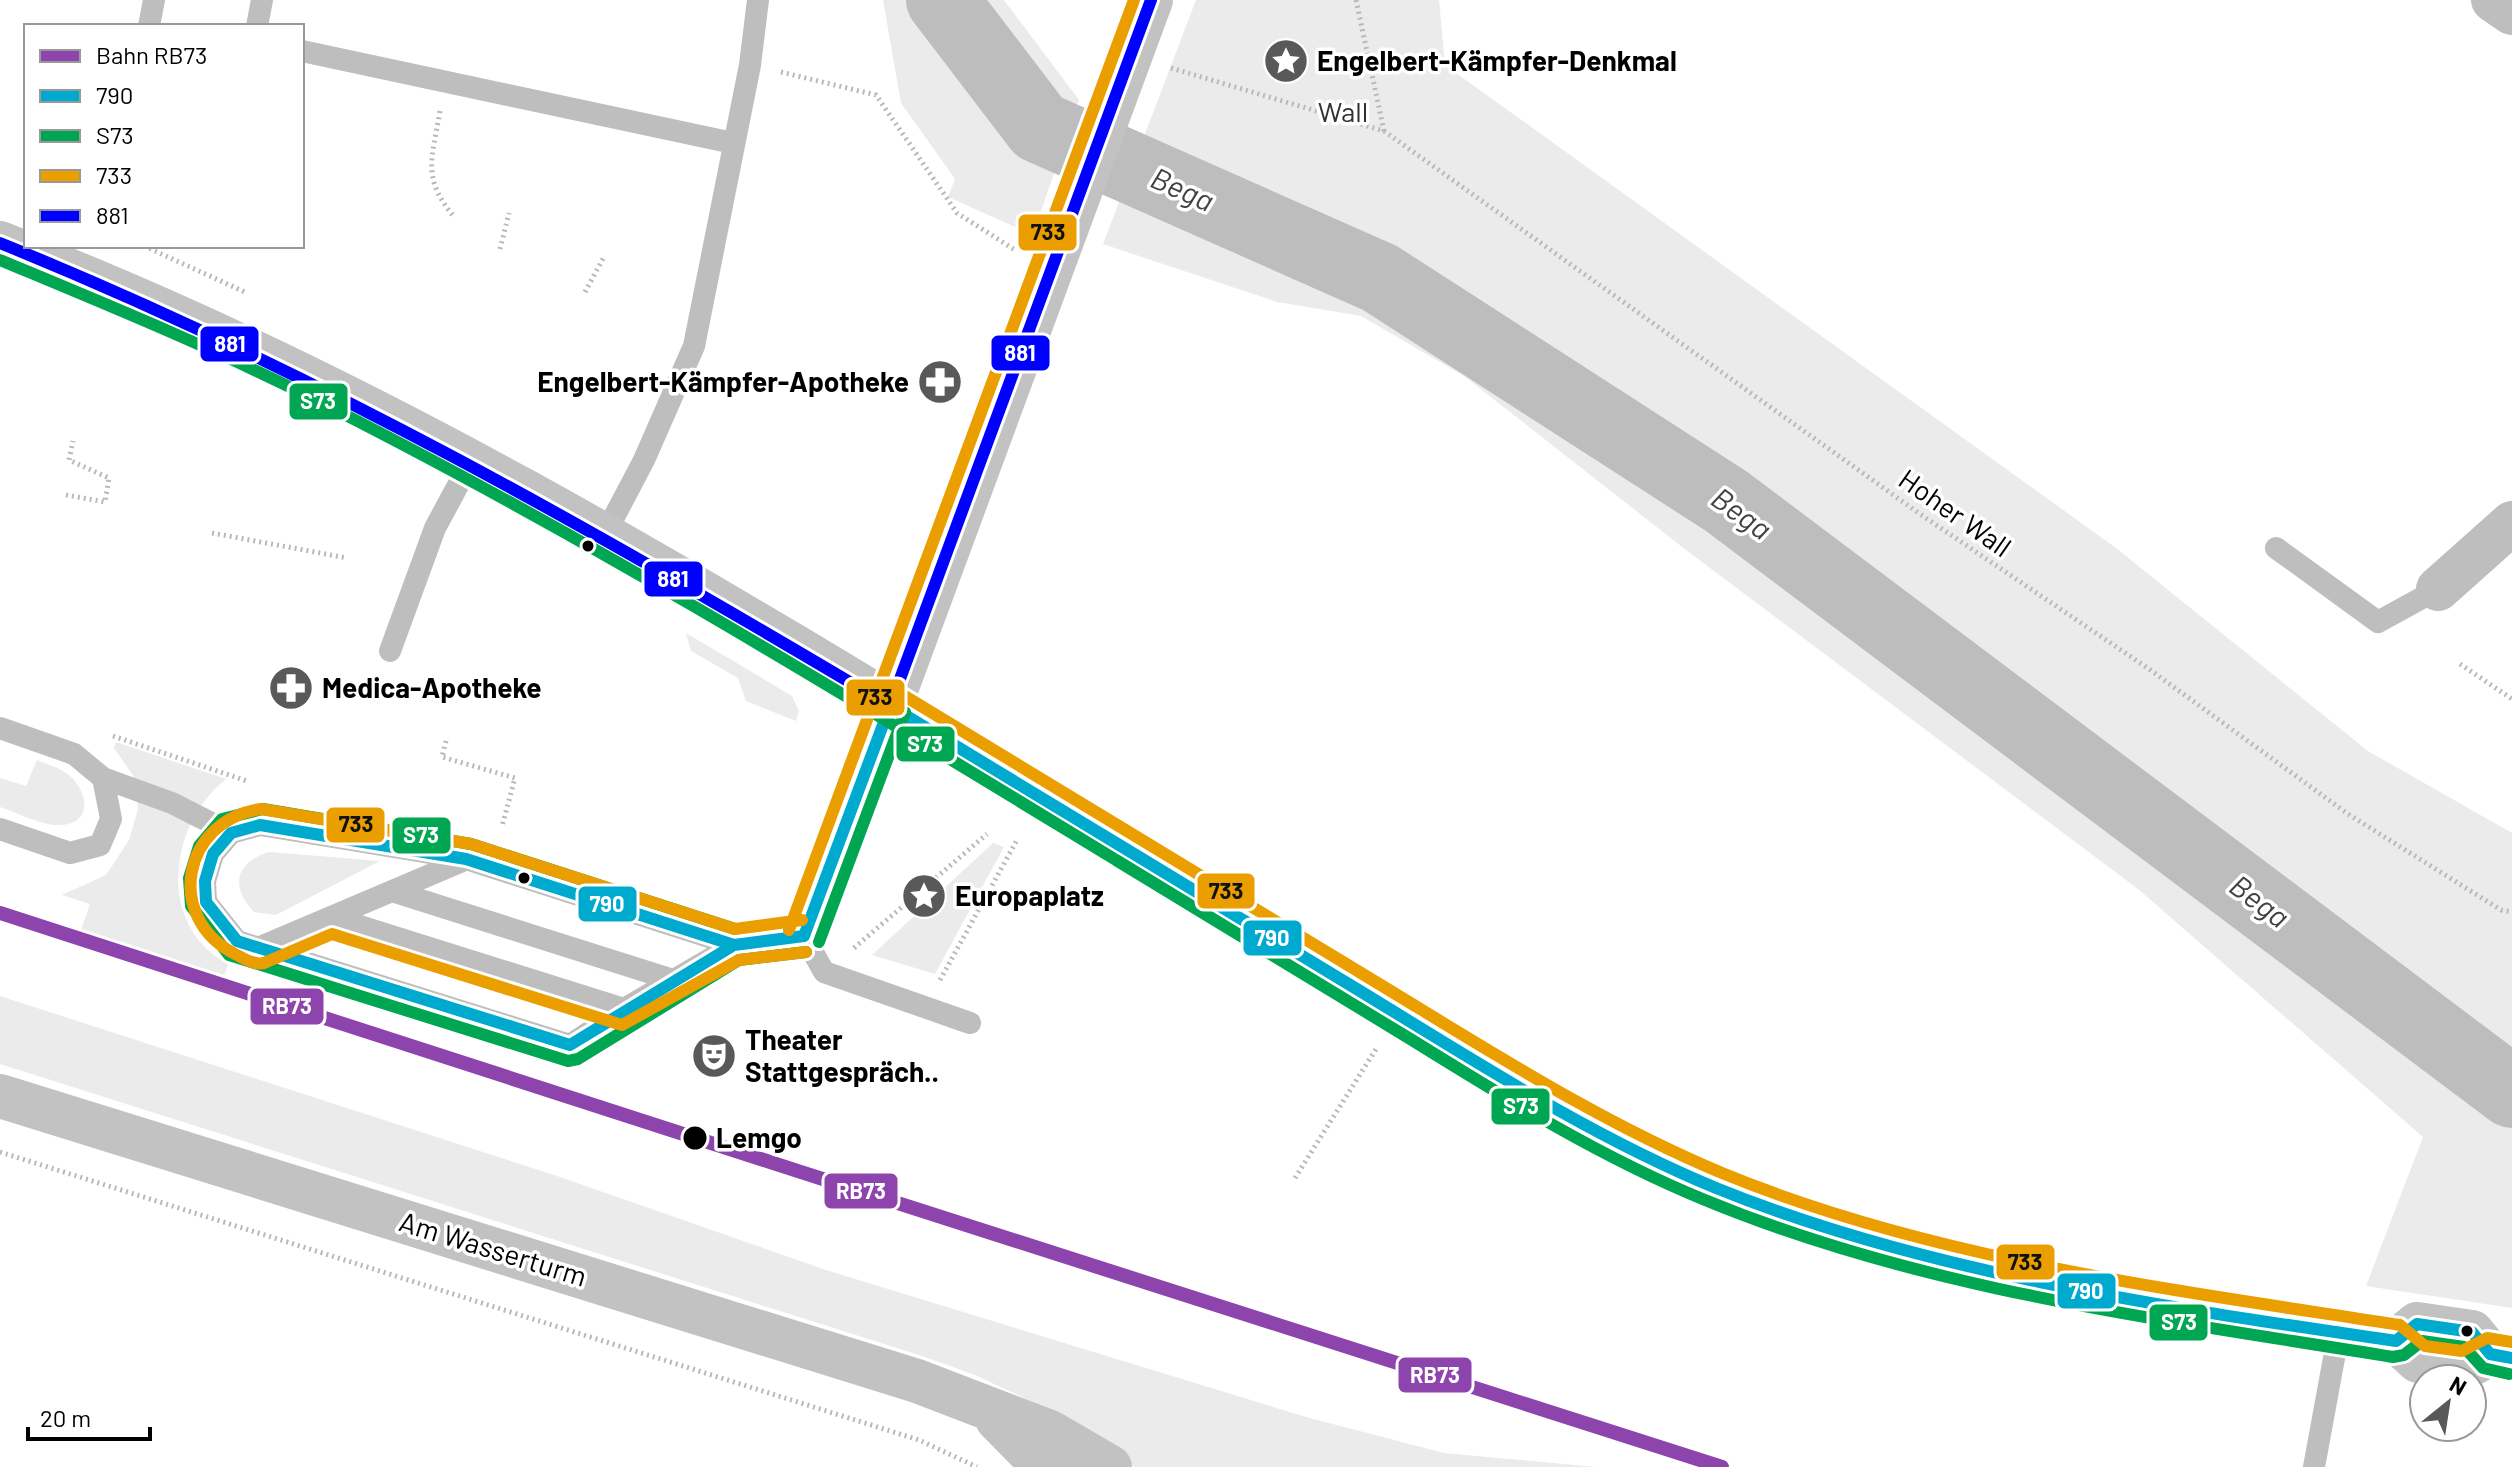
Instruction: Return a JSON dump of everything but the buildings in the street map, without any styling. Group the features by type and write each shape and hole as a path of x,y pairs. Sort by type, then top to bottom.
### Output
{"street":[{"path":"890,706 1151,0"},
{"path":"2493,0 2512,13"},
{"path":"0,243 119,292 303,376 604,536 1540,1100 1714,1187 1828,1228 2020,1277 2186,1310 2396,1341 2418,1361 2465,1368 2501,1356"},
{"path":"2438,589 2512,523"},
{"name":"Am Wasserturm","path":"0,1096 902,1376 1050,1432 1110,1467"},
{"name":"Am Wasserturm","path":"983,1407 1044,1467"}],"lane":[{"path":"149,24 154,0"},
{"path":"257,24 262,0"},
{"path":"604,536 644,460 694,346 750,65 758,0"},
{"path":"304,51 733,143"},
{"path":"390,651 435,528 470,463"},
{"path":"2276,548 2378,622 2438,589"},
{"path":"890,706 804,936 824,972 970,1023"},
{"path":"0,728 74,754 103,778 187,810 231,833"},
{"path":"0,829 70,853 100,845 111,819 103,778"},
{"path":"734,945 466,859 260,825 231,833 213,854 205,881 206,902 237,941 570,1045 624,1009 734,945 804,936"},
{"path":"258,948 466,859"},
{"path":"392,891 673,980"},
{"path":"331,917 624,1009"},
{"path":"2314,1467 2339,1331"}],"path":[{"path":"1356,0 1384,131"},
{"path":"750,65 876,95 957,213 1014,249"},
{"name":"Hoher Wall","path":"1163,65 1384,131 1907,505 2149,669 2348,814 2501,910 2512,912"},
{"path":"446,83 429,173 437,196 455,218"},
{"path":"500,249 509,213"},
{"path":"148,248 247,293"},
{"path":"585,292 605,255"},
{"path":"66,495 105,502 109,478 69,460 73,441"},
{"path":"212,533 347,558"},
{"path":"2460,664 2512,699"},
{"path":"113,736 247,781"},
{"path":"446,741 442,757 515,778 502,826"},
{"path":"850,951 987,834"},
{"path":"940,981 1017,840"},
{"path":"1295,1178 1376,1049"},
{"path":"0,1152 919,1440 977,1467"}],"green space":[{"path":"883,0 1004,0 1079,100 1033,235 948,197 955,179 901,103"},
{"name":"Wall","path":"1196,0 1439,0 1445,65 2116,548 2368,751 2512,833 2512,1308 2366,1286 2423,1137 2138,889 1686,550 1464,376 1361,316 1277,302 1103,244"},
{"path":"686,633 792,696 799,711 796,721 746,701 738,678 691,651"},
{"path":"116,742 226,779 206,799 192,822 182,848 178,874 180,901 189,926 205,947 228,964 224,976 81,930 90,904 62,895 106,875 129,840 138,809 134,777 114,748"},
{"path":"37,760 66,773 79,787 84,804 79,819 53,825 0,807 0,778 26,786"},
{"path":"993,843 1004,847 935,974 872,955"},
{"path":"269,852 380,861 276,915 254,912 241,893 239,884 243,869 249,862"},
{"path":"0,996 557,1176 826,1270 1306,1417 1444,1453 1596,1467 1135,1467 1045,1408 975,1375 922,1356 0,1064"}],"waterway":[{"name":"Bega","path":"942,0 1039,127 1380,278 1726,501 2512,1092"}],"rail line":[{"name":"RB73","path":"0,913 1722,1467"}],"transit line":[{"name":"733","path":"789,930 1134,0"},
{"name":"881","path":"890,706 1151,0"},
{"name":"881","path":"0,243 231,345 454,457 672,578 890,706"},
{"name":"S73","path":"0,260 154,325 306,395 614,560 816,678 1519,1105 1629,1166 1705,1200 1873,1258 1958,1280 2131,1315 2393,1357 2404,1355 2422,1341 2464,1347 2483,1368 2509,1374"},
{"name":"733","path":"898,692 1541,1081 1630,1130 1722,1173 1885,1229 1970,1250 2142,1284 2400,1325 2425,1346 2462,1351 2487,1338 2512,1342"},
{"name":"790","path":"890,706 1534,1096 1623,1145 1716,1188 1797,1218 1965,1266 2138,1301 2396,1341 2417,1324 2472,1332 2490,1354 2512,1358"},
{"name":"790","path":"804,936 890,706"},
{"name":"S73","path":"819,942 905,712"},
{"name":"733","path":"802,920 735,929 471,844 261,809 234,817 214,831 199,850 192,872 191,895 198,918 212,938 249,961 264,963 332,934 622,1025 739,960 806,952"},
{"name":"S73","path":"735,929 471,844 263,809 222,819 199,846 189,878 191,906 229,955 568,1061 578,1059 739,960 806,952"},
{"name":"790","path":"260,825 466,859 734,945 570,1045 237,941 206,902 205,881 213,854 231,833 260,825"},
{"name":"790","path":"734,945 804,936"}],"place":[{"name":"Engelbert-Kämpfer-Denkmal","path":"1286,61"},
{"name":"Engelbert-Kämpfer-Apotheke","path":"940,382"},
{"name":"Medica-Apotheke","path":"291,688"},
{"name":"Europaplatz","path":"924,896"},
{"name":"Theater Stattgespräch..","path":"714,1056"},
{"name":"Lemgo","path":"695,1138"}]}
